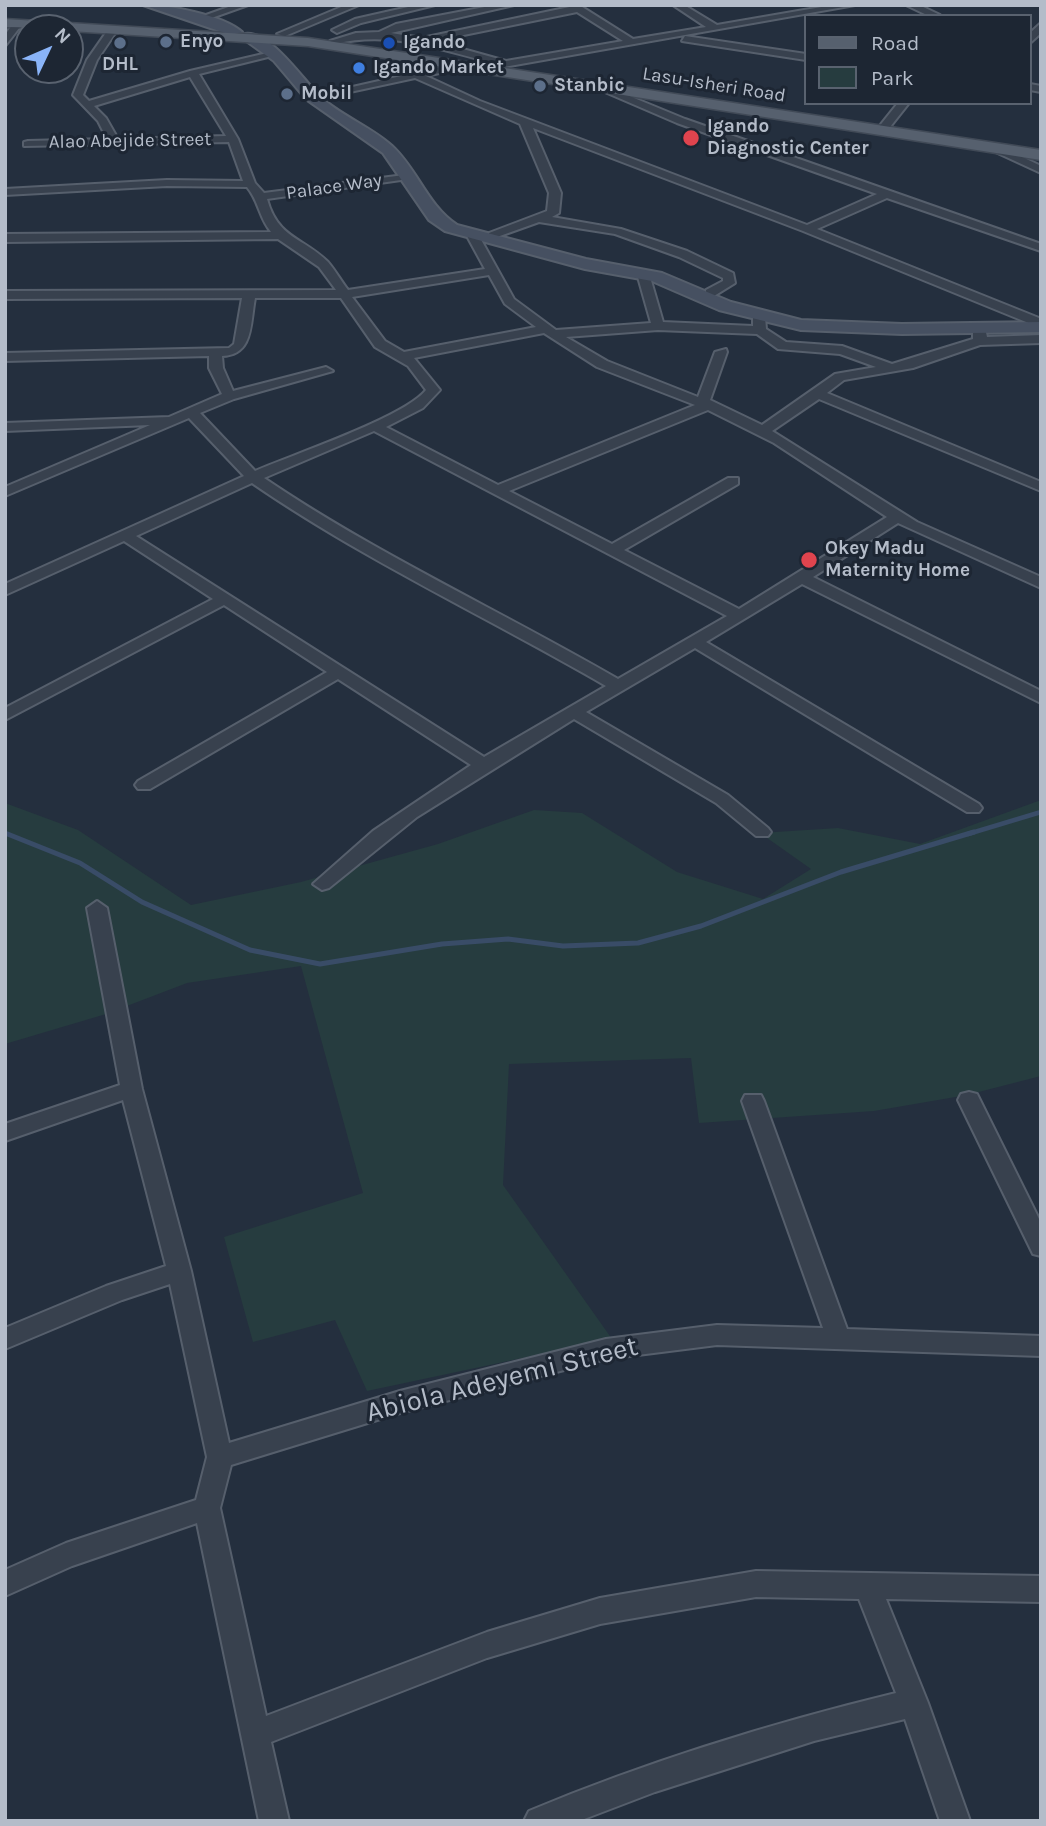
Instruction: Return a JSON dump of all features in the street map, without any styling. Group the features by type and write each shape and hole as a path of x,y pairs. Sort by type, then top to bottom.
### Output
{"main road":[{"path":"150,5 243,35 273,53 311,96 388,150 435,217 451,228 473,236 644,277 656,277 759,323 979,335 1038,329"},
{"path":"146,26 158,12 150,5"},
{"name":"Lasu-Isheri Road","path":"9,21 146,26 243,35"},
{"name":"Lasu-Isheri Road","path":"9,21 328,40 501,64 1041,155"},
{"path":"284,37 280,46 281,52 322,95 399,149 419,171 452,220 494,235 589,260 658,272 758,310 806,319 1038,329"},
{"name":"Lasu-Isheri Road","path":"284,37 596,86 1041,149"}],"street":[{"path":"200,19 244,5"},
{"path":"284,37 355,5"},
{"path":"328,40 358,21 430,5"},
{"path":"380,35 388,30 415,23 510,5"},
{"path":"677,5 715,28"},
{"path":"818,14 851,5"},
{"path":"910,5 937,14"},
{"path":"418,41 575,7 629,41"},
{"path":"328,40 358,34 380,35 418,41 501,64 781,17 804,17"},
{"path":"5,43 9,21"},
{"path":"113,29 81,84 78,95 102,120 113,140"},
{"path":"666,37 804,57"},
{"path":"86,105 193,73 273,53"},
{"path":"322,95 463,65"},
{"path":"5,590 252,476 374,426 426,400 432,390 432,385 405,356 380,344 323,264 281,235 267,220 261,197 250,184 233,139 193,73"},
{"path":"419,76 444,90 525,122 807,229 1038,329"},
{"path":"596,86 681,121 1041,248"},
{"path":"884,127 902,105"},
{"path":"494,235 553,213 555,193 525,122"},
{"name":"Alao Abejide Street","path":"28,144 233,139"},
{"path":"993,147 1041,170"},
{"name":"Palace Way","path":"261,197 408,176"},
{"path":"5,192 167,183 250,184"},
{"path":"807,229 888,193"},
{"path":"541,219 617,231 683,254 729,276 729,283 710,293"},
{"path":"5,238 281,235"},
{"path":"473,236 509,301 574,351 625,374 707,403 799,451 836,481 897,517 1041,583"},
{"path":"5,295 345,295 493,271"},
{"path":"644,277 658,326"},
{"path":"5,357 232,352 240,346 249,295"},
{"path":"405,356 549,331 759,323 783,346 842,350 888,366"},
{"path":"762,431 785,418 840,377 888,366 908,365 979,335"},
{"path":"707,403 721,352"},
{"path":"215,353 219,377 229,396"},
{"path":"5,492 229,396 326,372"},
{"path":"816,393 1041,487"},
{"path":"498,490 707,403"},
{"path":"191,412 252,476 456,598 513,625 618,686"},
{"path":"5,427 168,420"},
{"path":"374,426 738,615"},
{"path":"612,550 733,481"},
{"path":"322,884 343,864 484,765 804,579 897,517"},
{"path":"126,536 484,765"},
{"path":"804,579 1041,698"},
{"path":"5,715 224,599"},
{"path":"694,641 972,808"},
{"path":"145,785 337,673"},
{"path":"574,712 722,799 762,832"},
{"path":"97,908 131,1089 178,1271 220,1457 207,1508 274,1821"},
{"path":"5,1133 131,1089"},
{"path":"969,1100 1041,1247"},
{"path":"753,1101 838,1338"},
{"path":"5,1339 114,1293 178,1271"},
{"name":"Abiola Adeyemi Street","path":"220,1457 400,1402 606,1349 717,1335 1041,1346"},
{"path":"5,1583 66,1555 207,1508"},
{"path":"256,1734 487,1645 600,1611 755,1584 1041,1589"},
{"path":"867,1585 914,1703 955,1821"},
{"path":"540,1821 655,1778 814,1727 914,1703"}],"green space":[{"path":"1041,800 1041,1076 967,1095 874,1111 699,1123 691,1058 509,1064 503,1185 612,1339 367,1391 335,1320 253,1342 224,1237 363,1193 301,966 187,983 106,1014 5,1044 5,803 78,830 191,905 301,882 438,844 534,810 582,813 677,872 763,899 811,869 760,833 838,828 920,844"}],"waterway":[{"path":"968,834 1041,812"},
{"path":"5,833 80,863 142,902 250,950 320,964 442,944 508,939 563,946 638,943 701,926 841,872 974,832"}],"place":[{"name":"Enyo","path":"166,42"},
{"name":"DHL","path":"120,43"},
{"name":"Igando","path":"389,43"},
{"name":"Igando Market","path":"359,68"},
{"name":"Stanbic","path":"540,86"},
{"name":"Mobil","path":"287,94"},
{"name":"Igando Diagnostic Center","path":"691,138"},
{"name":"Okey Madu Maternity Home","path":"809,560"}]}
